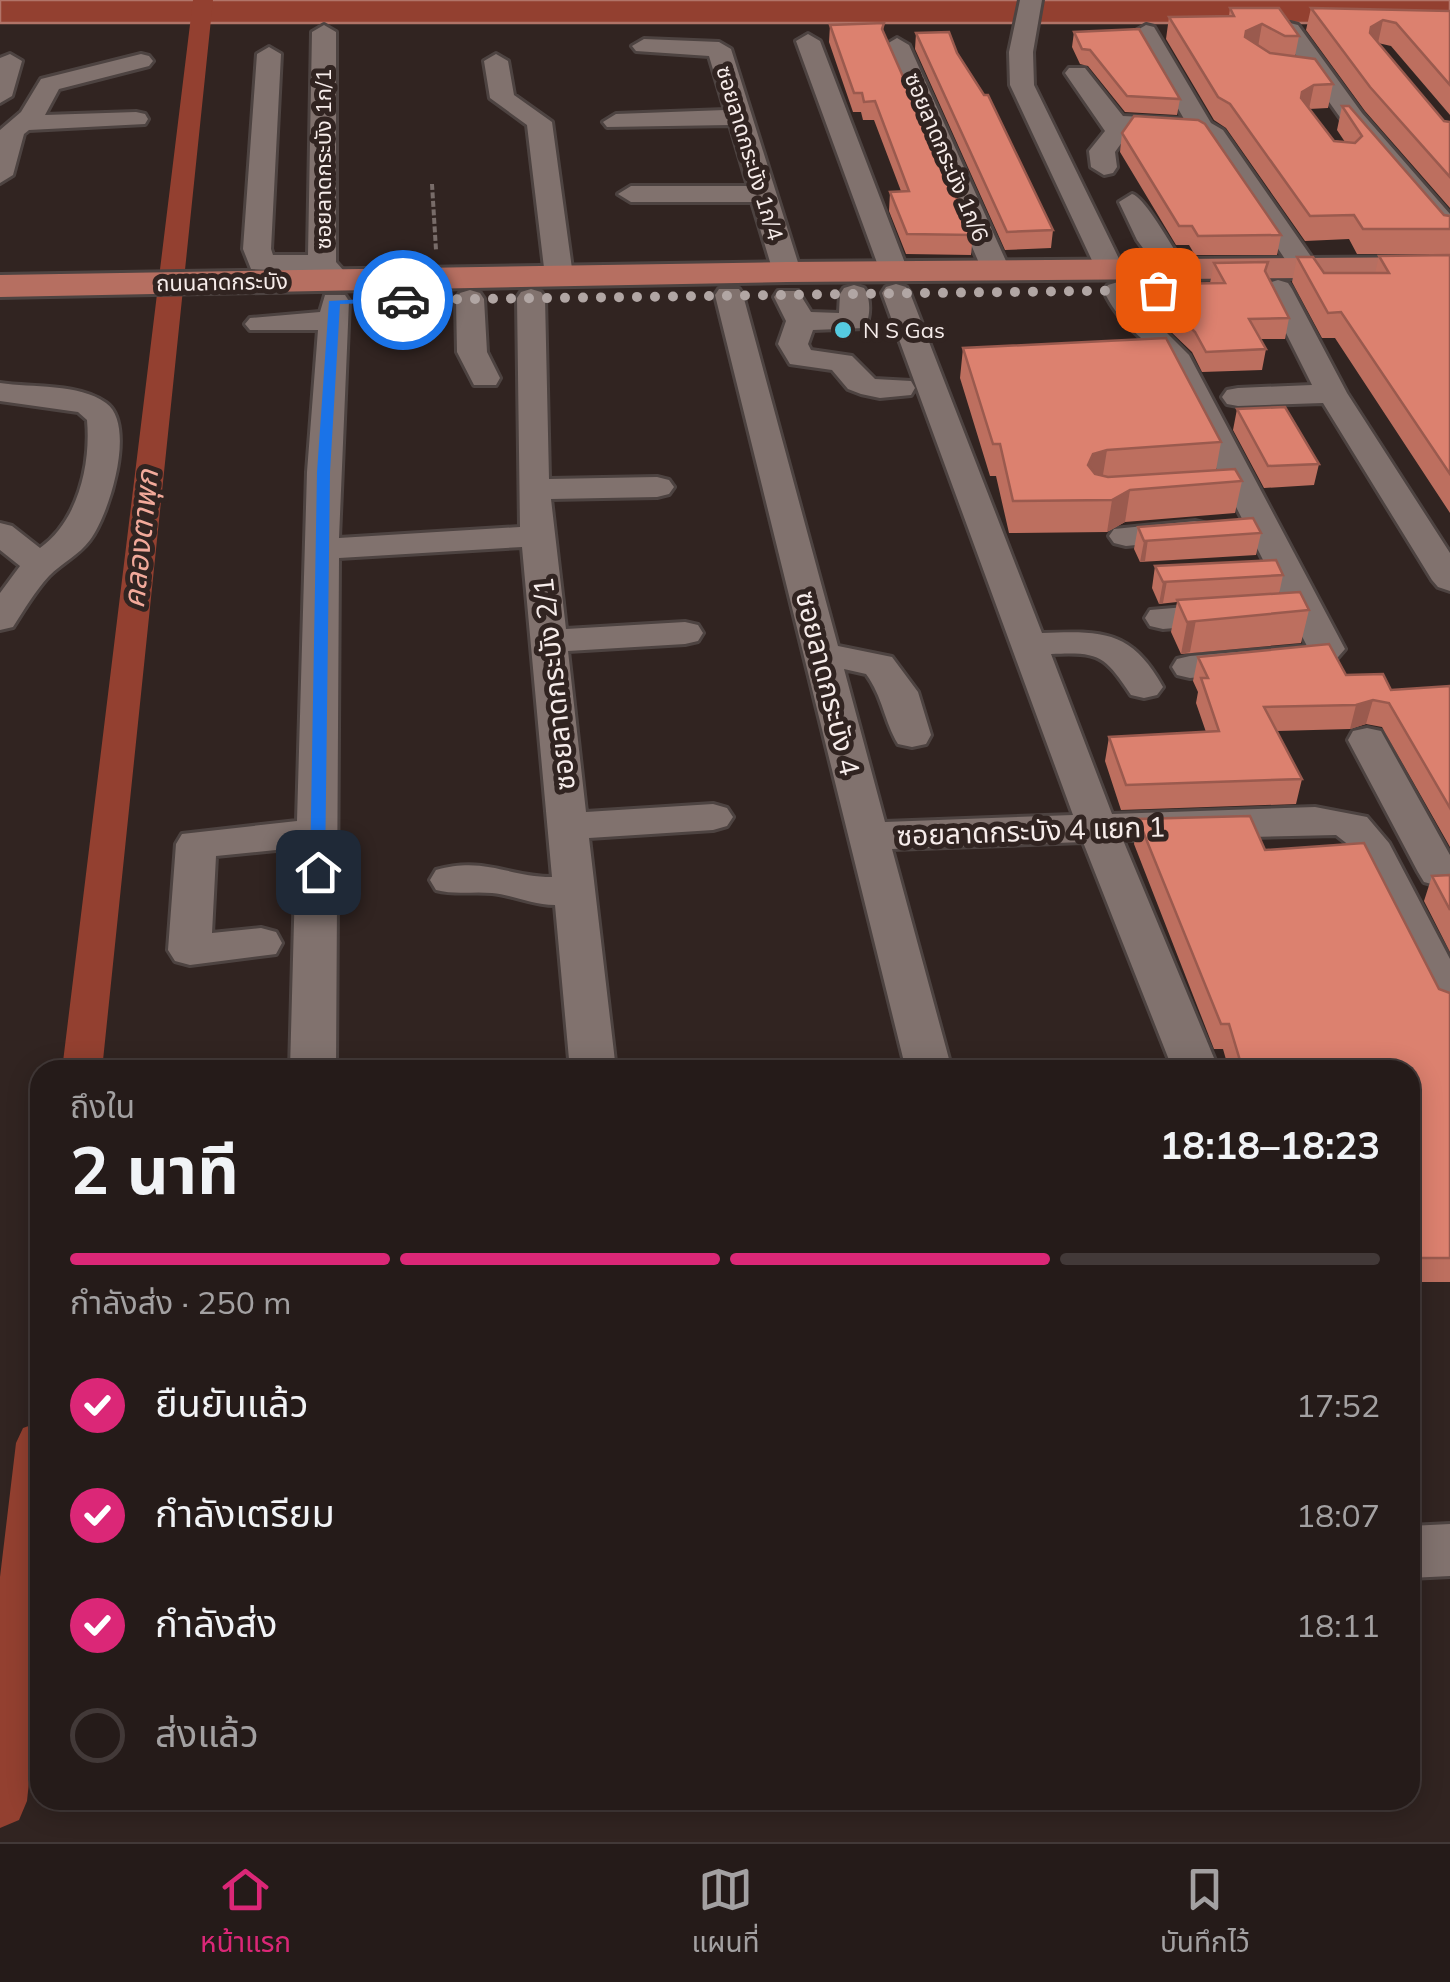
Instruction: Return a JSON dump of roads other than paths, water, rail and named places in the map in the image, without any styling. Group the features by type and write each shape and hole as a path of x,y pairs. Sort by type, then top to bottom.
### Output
{"main road":[{"name":"ถนนลาดกระบัง","path":"323,291 470,299 545,287 791,296 996,270 1114,280 1172,268 1295,282 1450,267"},
{"name":"ถนนลาดกระบัง","path":"76,295 545,287 791,296 858,336 895,282"},
{"name":"ถนนลาดกระบัง","path":"895,282 1295,282 1450,289"},
{"path":"0,286 76,295"},
{"path":"0,308 76,295"}],"street":[{"path":"1031,0 1021,52 1022,85 1029,106 1114,280 1126,314 1162,340 1174,355 1308,609 1326,653 1190,667"},
{"path":"1290,30 1353,118 1450,230"},
{"name":"ซอยลาดกระบัง 1ก/1","path":"312,1060 322,548 324,32"},
{"path":"1146,32 1201,128"},
{"path":"808,41 1098,829 1192,1060"},
{"name":"ซอยลาดกระบัง 1ก/6","path":"897,45 996,270"},
{"name":"ซอยลาดกระบัง 1ก/4","path":"644,46 719,49 791,296 792,344 801,358 858,336"},
{"path":"269,54 257,249 261,263 323,291"},
{"path":"0,96 10,61"},
{"path":"0,176 12,131 30,116 52,82 141,61"},
{"name":"ซอยลาดกระบัง 2/1","path":"496,62 502,98 539,122 545,287 533,489 592,1060"},
{"path":"1283,71 1319,71"},
{"path":"1077,72 1118,132 1102,151 1104,166"},
{"path":"616,122 738,117"},
{"path":"1322,118 1353,118"},
{"path":"21,123 136,119"},
{"path":"1115,123 1201,128 1214,135 1364,407 1444,522"},
{"path":"631,194 762,194"},
{"path":"1132,202 1151,240 1172,268"},
{"path":"1295,282 1332,393 1450,580"},
{"path":"260,324 323,291"},
{"name":"ซอยลาดกระบัง 4","path":"729,295 926,1060"},
{"path":"470,299 472,352 485,378"},
{"path":"858,336 855,382 866,387 900,388"},
{"path":"0,392 83,404 99,411 106,421 106,438 86,518 76,535 40,565 0,619"},
{"path":"1238,397 1332,393"},
{"path":"1202,489 1242,486"},
{"path":"533,489 658,487"},
{"path":"1126,536 1261,526"},
{"path":"0,533 40,565"},
{"path":"322,548 538,536"},
{"path":"1244,569 1283,567"},
{"path":"1163,618 1308,609"},
{"path":"550,642 685,633"},
{"path":"1031,644 1102,644 1120,649 1134,664 1144,687"},
{"path":"820,653 879,664 899,692 912,734"},
{"path":"1368,740 1438,872"},
{"path":"1350,824 1404,808"},
{"path":"568,826 713,817"},
{"name":"ซอยลาดกระบัง 4 แยก 1","path":"867,836 1316,820 1350,824"},
{"path":"1350,824 1362,831 1369,843 1450,1001"},
{"path":"261,943 190,950 196,844 318,832"},
{"path":"451,880 494,879 536,891 575,891"},
{"path":"1420,1552 1450,1550"}],"waterway":[{"name":"คลองตาพุก","path":"83,1060 203,0"},
{"name":"คลองตาพุก","path":"0,1801 30,1532"}],"place":[{"name":"N S Gas","path":"843,330"}]}
